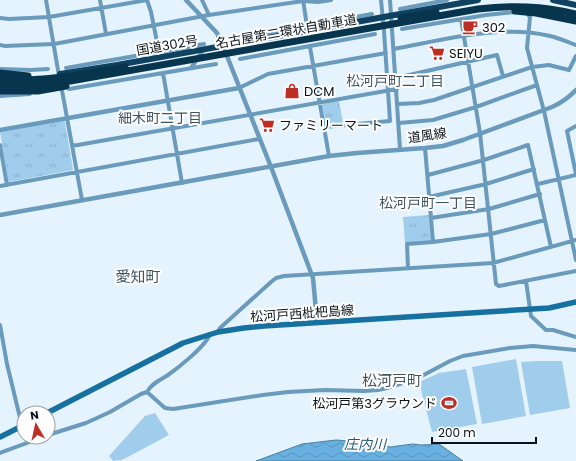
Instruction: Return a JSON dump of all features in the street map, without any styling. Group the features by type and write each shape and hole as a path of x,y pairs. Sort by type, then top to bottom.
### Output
{"highway":[{"name":"国道302号","path":"0,79 59,74 86,67 100,68 204,46 223,46 342,22 361,21 478,0"},
{"path":"553,0 576,5"},
{"name":"名古屋第二環状自動車道","path":"0,85 40,85 59,83 112,71 485,4 534,2 576,10"},
{"name":"名古屋第二環状自動車道","path":"0,79 37,79 112,71 499,6 533,6 576,14"},
{"path":"422,19 508,10 523,11 576,21"},
{"path":"0,73 38,76 112,71"},
{"path":"0,91 38,91 60,87 112,71"}],"main road":[{"name":"松河戸西枇杷島線","path":"56,408 183,342 218,332 250,327 317,322 549,308 576,302"},
{"path":"0,437 16,429"}],"street":[{"path":"46,0 82,200"},
{"path":"100,0 106,34"},
{"path":"0,18 49,17 147,0 159,52"},
{"path":"186,0 217,33 223,46 312,274 317,322"},
{"path":"202,0 209,16"},
{"path":"303,0 307,26"},
{"path":"0,45 54,44 303,0 318,2 331,0"},
{"path":"324,127 390,121 381,0"},
{"path":"390,0 400,150"},
{"path":"400,9 447,0"},
{"path":"429,9 444,22"},
{"path":"402,29 502,13 528,14 530,17 527,48 544,111 574,241 576,260"},
{"path":"233,39 307,26 342,22 372,14"},
{"path":"461,19 484,160 496,284 499,286 576,271"},
{"path":"346,40 361,21"},
{"path":"394,49 464,36 509,31 550,36 576,45"},
{"path":"240,59 375,34"},
{"path":"244,42 250,36"},
{"path":"258,39 275,53"},
{"path":"191,68 204,46"},
{"path":"310,46 329,156"},
{"path":"66,68 86,67 159,52 182,50"},
{"path":"0,130 239,88 268,74 386,53"},
{"path":"396,78 497,55 503,76"},
{"path":"398,104 426,102 532,67 549,65 569,70 576,56"},
{"path":"69,89 216,64"},
{"path":"100,68 111,82"},
{"path":"0,69 48,69"},
{"path":"18,70 22,77"},
{"path":"163,73 182,183"},
{"path":"21,95 30,77"},
{"path":"399,123 433,120 476,107 537,85"},
{"path":"72,146 397,89"},
{"name":"道風線","path":"0,215 329,156 443,146 544,111 561,102 576,90"},
{"path":"0,96 52,91"},
{"path":"538,184 576,175 575,163 567,131 576,126"},
{"path":"0,186 259,139"},
{"path":"428,175 484,160 528,144 551,247"},
{"path":"0,145 7,185"},
{"path":"425,148 433,242"},
{"path":"429,196 486,184 534,169"},
{"path":"431,218 489,209 540,194"},
{"path":"408,268 407,244 491,234 545,220"},
{"path":"218,332 220,328 276,278 312,274 493,263 574,241"},
{"path":"526,281 531,316 546,330 553,330 576,337"},
{"path":"0,325 7,364 18,405"},
{"path":"56,432 110,412 147,392 150,387 176,369 199,349 208,339 210,334"},
{"path":"147,392 166,408 173,409 288,392 378,390 418,378 450,361 463,356 521,347 548,346 576,350"},
{"path":"0,453 22,445"}],"green space":[{"path":"339,101 343,123 326,124 322,104"},
{"path":"64,121 73,170 9,182 0,132"},
{"path":"429,215 431,240 405,243 403,217"},
{"path":"516,359 526,416 482,424 472,367"},
{"path":"562,361 570,408 530,415 521,362"},
{"name":"松河戸第3グラウンド","path":"466,369 477,424 432,432 419,382 439,373"},
{"path":"155,413 169,435 122,460 113,461 109,456 145,416"}],"water":[{"name":"庄内川","path":"336,440 370,443 390,447 413,444 439,444 463,461 256,461 302,444"}],"place":[{"name":"302","path":"470,27"},
{"name":"SEIYU","path":"437,53"},
{"name":"DCM","path":"292,91"},
{"name":"ファミリーマート","path":"267,125"},
{"name":"松河戸第3グラウンド","path":"449,403"}],"district":[{"name":"松河戸町二丁目","path":"395,81"},
{"name":"細木町二丁目","path":"160,118"},
{"name":"松河戸町一丁目","path":"428,203"},
{"name":"愛知町","path":"138,277"},
{"name":"松河戸町","path":"392,381"}]}
